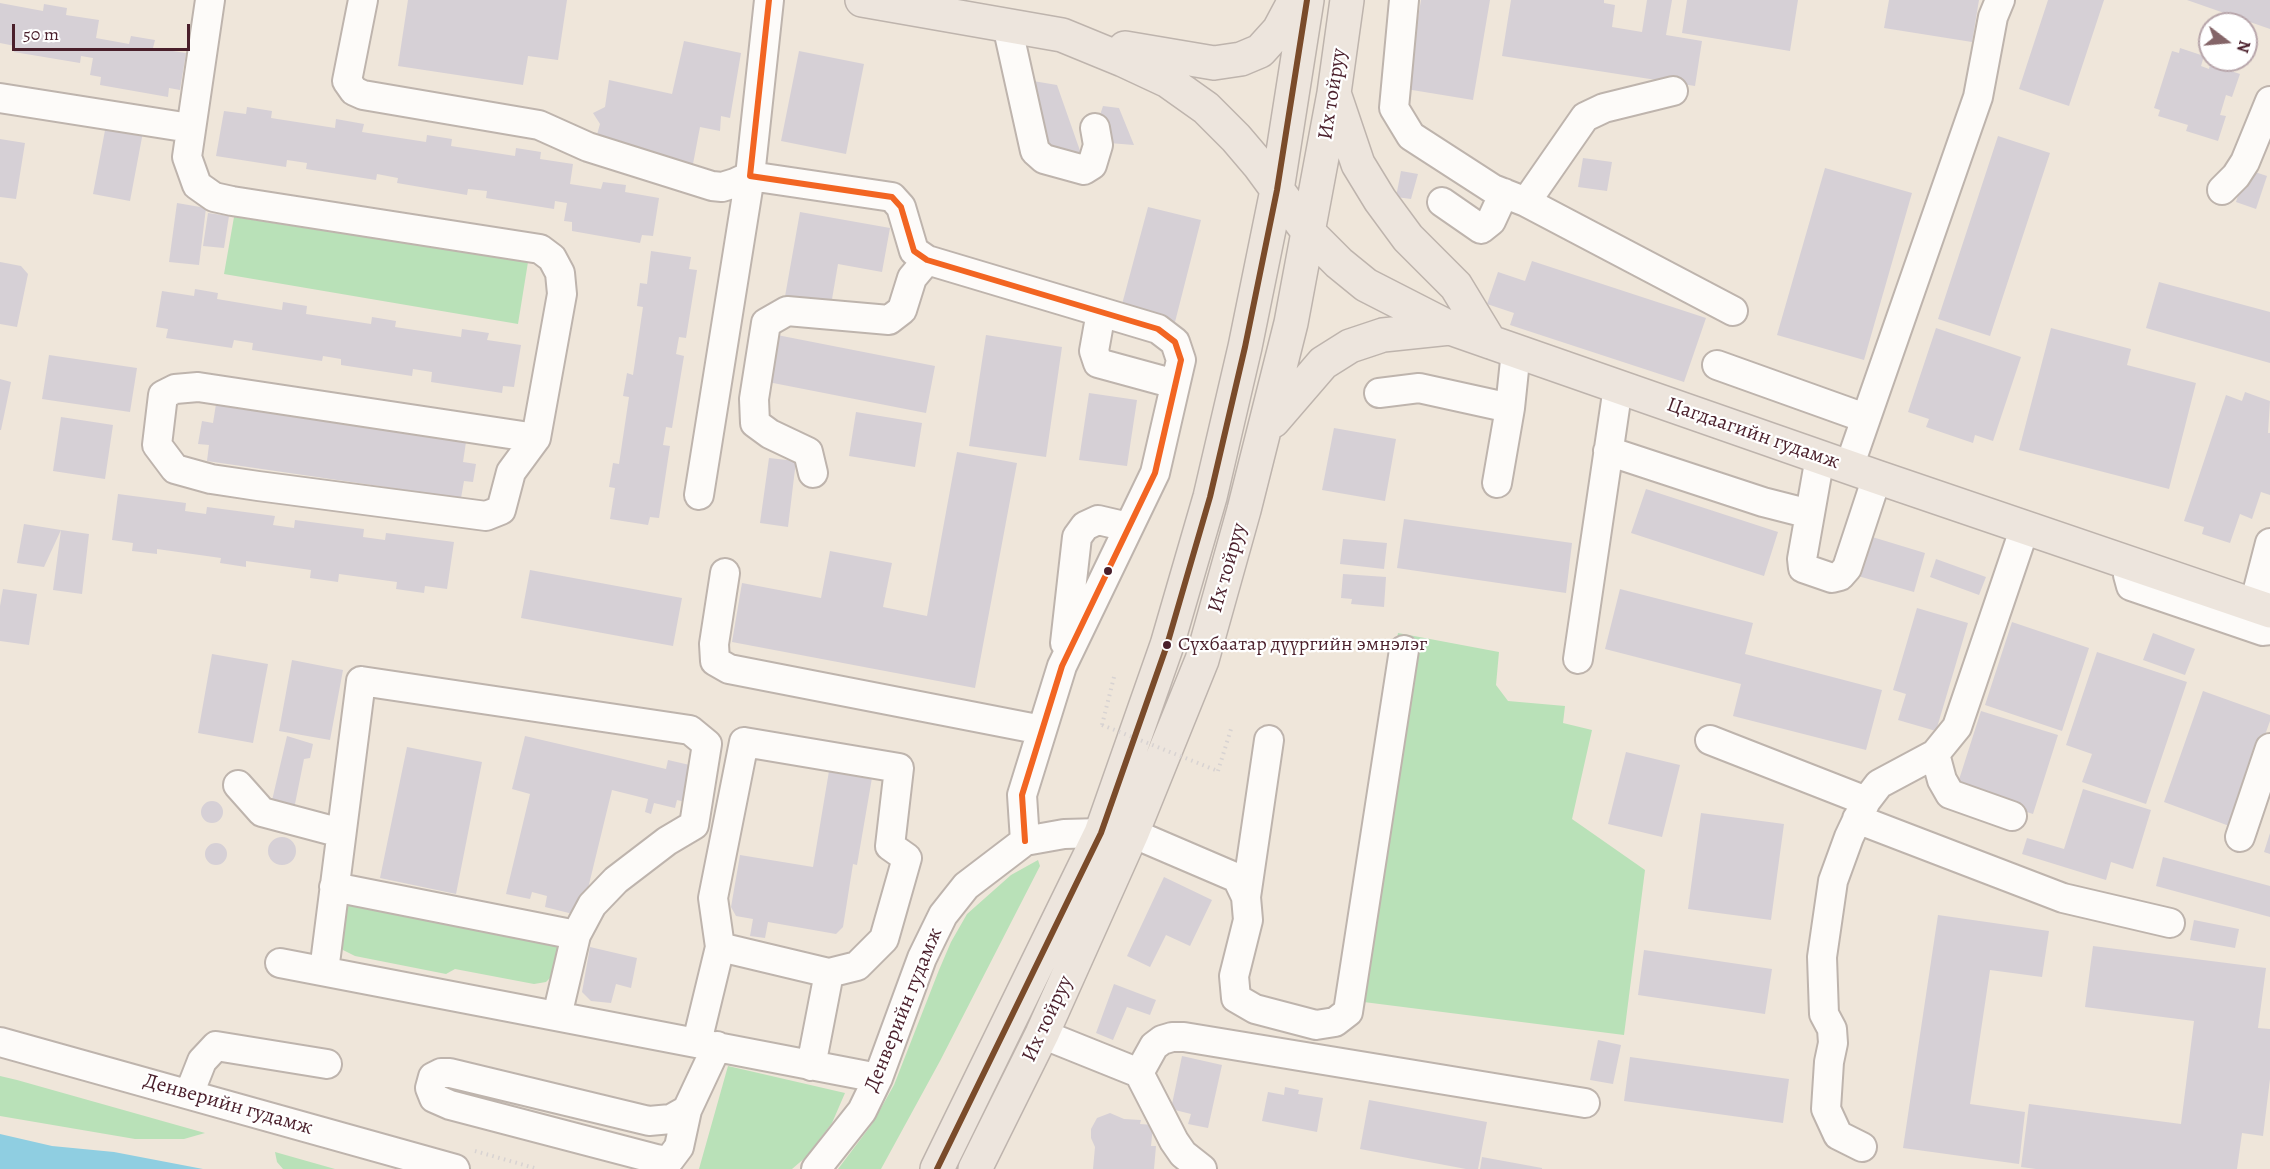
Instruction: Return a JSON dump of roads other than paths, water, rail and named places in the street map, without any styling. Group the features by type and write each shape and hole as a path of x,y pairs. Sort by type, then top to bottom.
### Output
{"main road":[{"path":"862,0 1062,35 1158,55 1214,63 1241,59 1260,51 1279,30 1295,0"},
{"name":"Их тойруу","path":"975,1169 1042,1034 1116,833 1210,497 1245,347 1277,190 1307,0"},
{"name":"Их тойруу","path":"937,1169 1116,833 1202,660 1266,429 1292,323 1334,93 1347,0"},
{"name":"Цагдаагийн гудамж","path":"1062,35 1168,81 1206,108 1236,138 1309,233 1339,263 1366,285 1450,328 2130,563 2265,615"},
{"path":"1334,93 1358,164 1374,191 1408,238 1456,285 1503,347"},
{"path":"1266,429 1301,385 1323,363 1350,346 1383,335 1450,328"}],"street":[{"path":"210,0 187,157 197,184 214,197 540,249 552,258 560,273 562,294 536,438 511,472 501,510 486,516 211,479 175,469 157,445 159,412 163,395 175,389 198,387 536,438"},
{"path":"363,0 347,81 354,91 363,95 539,125 588,147 712,186 728,185 750,176 891,197 901,207 914,251 927,260 1158,329 1175,342 1181,360 1155,473 1062,666 1022,795 1025,841"},
{"path":"699,495 750,176 770,0"},
{"path":"1404,0 1394,108 1410,136 1493,189 1515,197 1733,311"},
{"path":"1848,467 1810,514 1802,559 1803,568 1832,578 1840,576 1847,568 1848,467 1978,97 1993,17 2000,0"},
{"path":"1007,25 1035,151 1044,159 1084,170 1092,165 1098,145 1095,128"},
{"path":"1442,202 1481,229 1515,197 1585,117 1604,108 1673,91"},
{"path":"0,98 190,128"},
{"path":"2222,190 2236,176 2245,162 2270,101"},
{"path":"813,473 808,452 770,434 755,423 754,399 766,323 787,311 806,315 889,320 902,310 912,278 927,260"},
{"path":"1101,312 1094,351 1098,363 1175,384"},
{"path":"1497,483 1510,408 1503,347"},
{"path":"1717,365 1865,418"},
{"path":"1578,659 1618,387"},
{"path":"1379,393 1419,388 1510,408"},
{"path":"1608,451 1763,502 1810,514"},
{"path":"1062,666 1077,537 1085,526 1098,520 1128,528"},
{"path":"1862,1147 1838,1134 1826,1109 1829,1062 1833,1043 1832,1029 1824,1014 1822,957 1833,881 1861,810 1879,784 1935,753 1958,727 2025,527"},
{"path":"2265,615 2270,543"},
{"path":"725,573 714,644 715,661 729,669 1042,730"},
{"path":"1269,740 1246,897 1248,920 1234,976 1236,998 1255,1009 1316,1025 1335,1022 1348,1012 1404,650"},
{"path":"324,971 361,681 690,730 707,744 694,825 667,841 616,880 592,905 576,935 557,1016"},
{"path":"1710,740 1861,810 2062,898 2170,924"},
{"path":"687,1110 670,1119 649,1121 450,1073 441,1073 432,1077 430,1088 434,1098 450,1105 660,1160 670,1159 678,1147 707,1044 720,947 713,898 744,742 899,768 890,846 907,858 884,939 857,966 829,973 720,947"},
{"path":"2240,837 2270,748"},
{"path":"1935,753 1942,780 1950,795 2012,816"},
{"path":"238,785 262,812 341,833"},
{"path":"1116,833 1237,878 1246,897"},
{"name":"Денверийн гудамж","path":"816,1169 862,1111 878,1078 922,958 943,915 966,886 1025,841 1064,834 1116,833"},
{"path":"334,887 576,935"},
{"path":"280,963 878,1078"},
{"path":"810,1066 829,973"},
{"path":"1042,1034 1139,1073 1174,1141 1183,1154 1202,1169"},
{"path":"1139,1073 1154,1046 1162,1040 1184,1036 1585,1103"},
{"name":"Денверийн гудамж","path":"0,1042 455,1169"},
{"path":"189,1094 202,1061 216,1046 327,1064"}],"water":[{"path":"0,1134 52,1146 114,1152 203,1169 0,1169"}],"place":[{"name":"Сүхбаатар дүүргийн эмнэлэг","path":"1167,645"}]}
